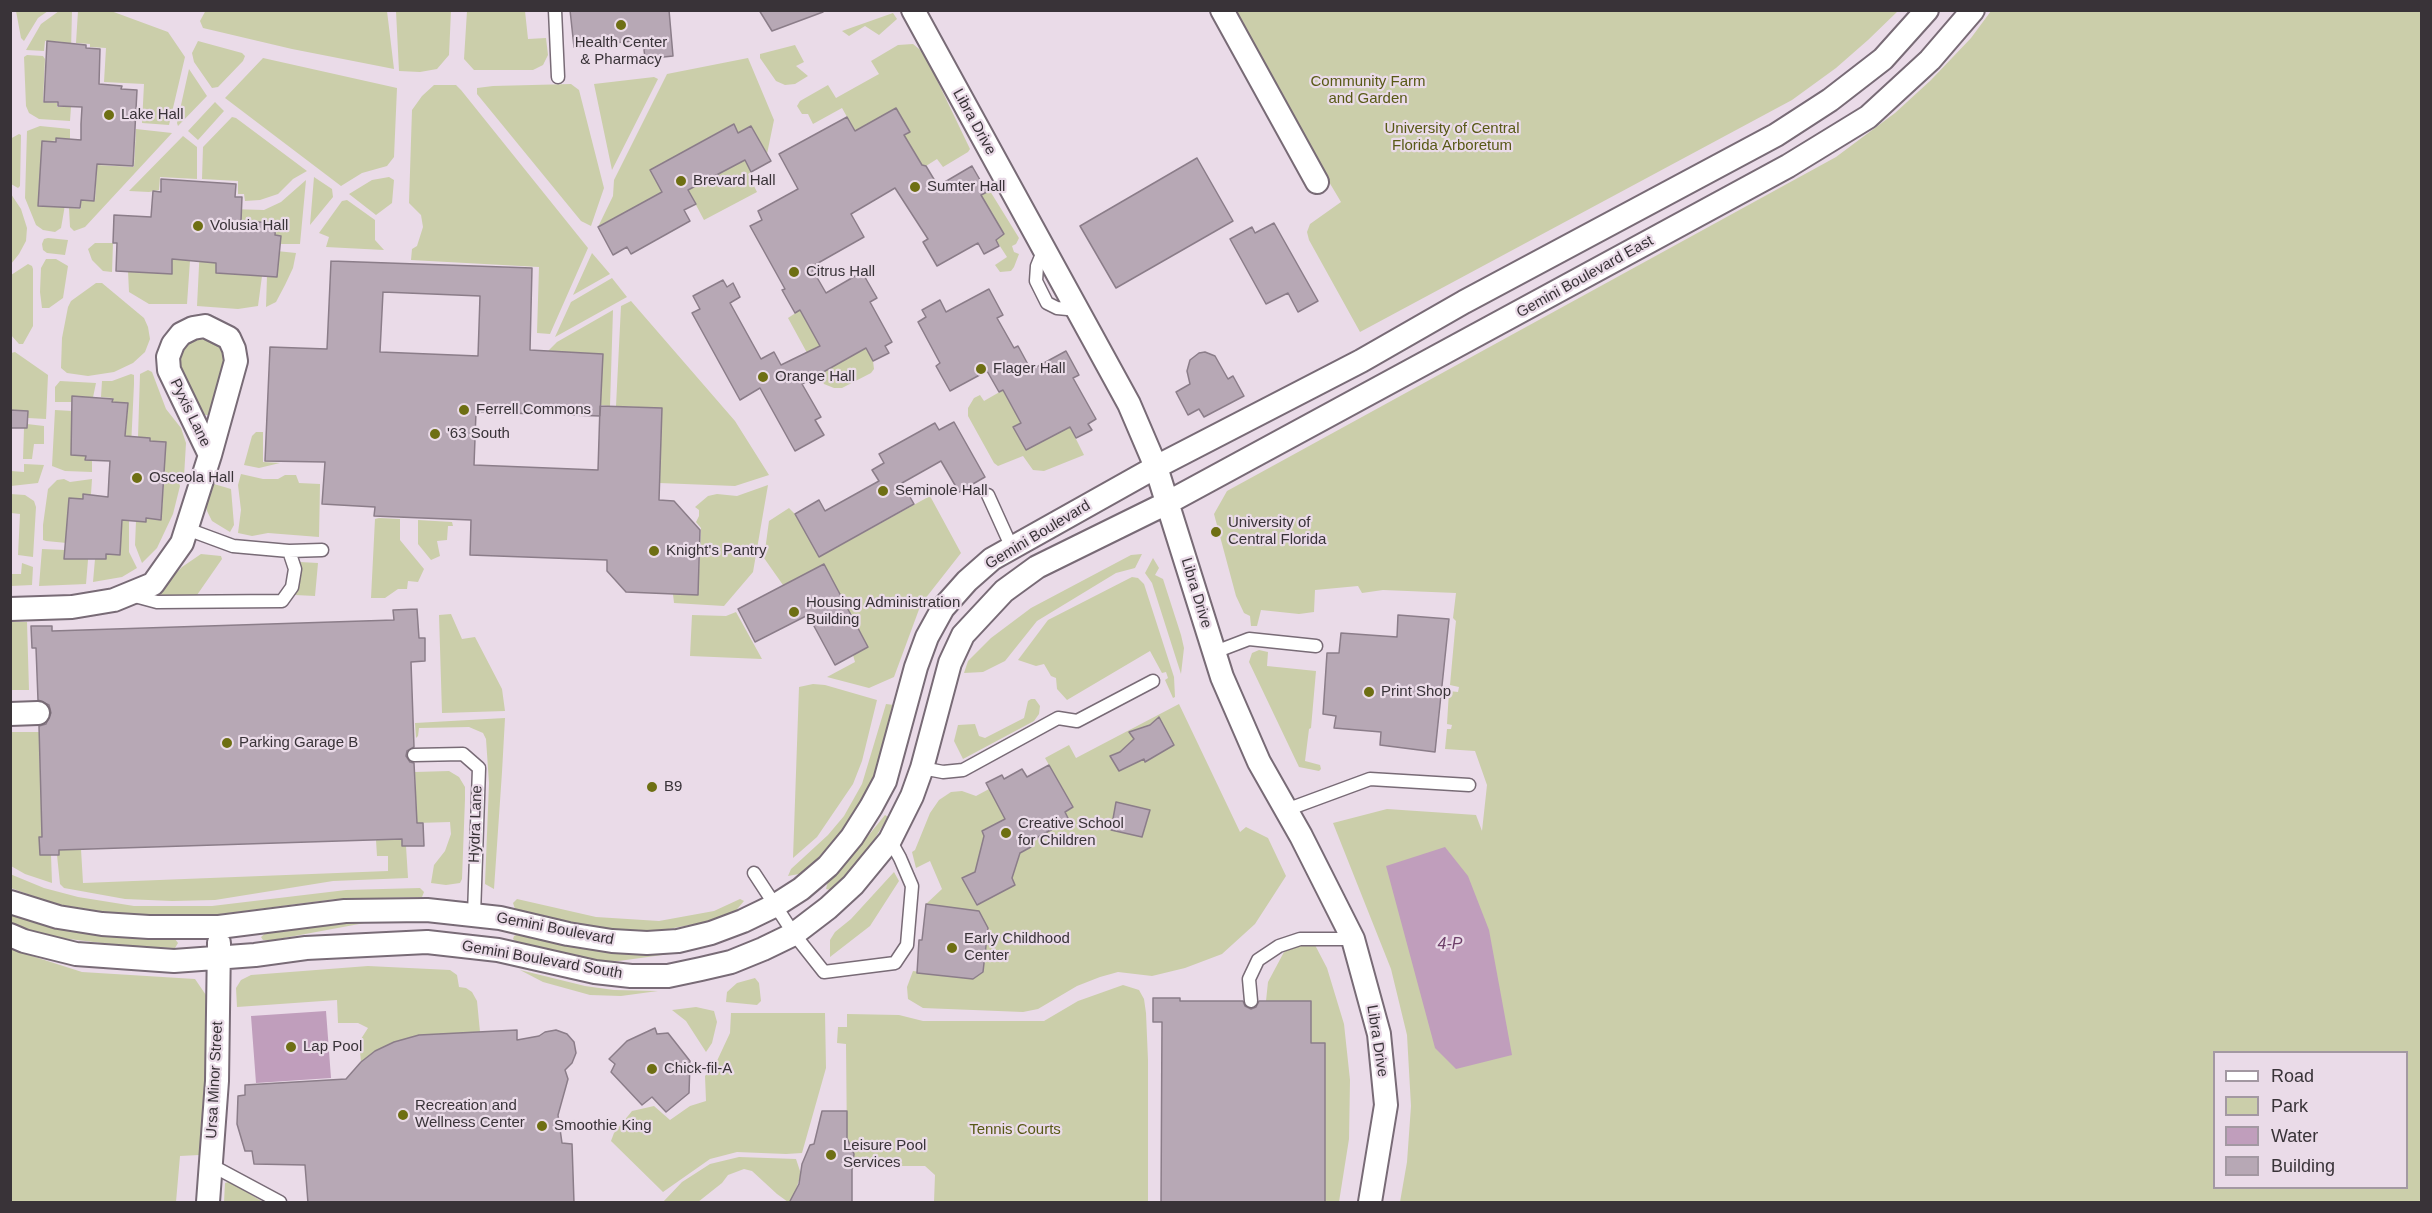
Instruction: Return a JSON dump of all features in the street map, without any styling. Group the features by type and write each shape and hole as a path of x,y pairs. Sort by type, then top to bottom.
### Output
{"street":[{"name":"Libra Drive","path":"913,10 1129,404 1156,467 1222,677 1259,762 1301,836 1353,939 1378,1034 1386,1105 1370,1203"},
{"path":"1222,10 1317,182"},
{"path":"1156,467 1361,361 1464,302 1776,135 1830,100 1883,59 1927,10"},
{"name":"Gemini Boulevard East","path":"1167,503 1788,166 1868,117 1930,60 1973,10"},
{"name":"Pyxis Lane","path":"10,609 72,607 114,600 153,584 182,543 210,455 236,361 229,338 205,326 193,328 182,334 172,344 168,357 169,370 210,455"},
{"name":"Gemini Boulevard","path":"10,902 58,917 102,924 149,927 219,927 345,911 427,910 474,915 612,941 647,943 678,941 711,933 743,921 776,905 828,866 852,837 885,781 916,667 927,637 943,608 967,581 992,559 1156,467"},
{"name":"Gemini Boulevard South","path":"10,935 24,941 76,954 174,961 355,944 427,942 498,950 595,972 631,976 668,976 731,962 794,934 828,908 853,885 890,840 912,796 922,768 950,663 963,635 986,609 1004,591 1037,567 1167,503"},
{"path":"10,714 38,713"},
{"path":"893,757 922,768"},
{"path":"473,947 474,915"},
{"name":"Ursa Minor Street","path":"208,1203 217,1080 219,927"}],"lane":[{"path":"555,10 558,77"},
{"path":"988,495 1012,548"},
{"path":"187,529 233,546 289,551 322,550"},
{"path":"127,594 157,602 282,601 292,587 295,569 289,551"},
{"path":"1215,652 1249,639 1316,646"},
{"path":"922,768 942,772 963,770 1058,718 1077,721 1153,681"},
{"name":"Hydra Lane","path":"414,755 464,754 479,768 474,915"},
{"path":"1286,810 1370,779 1470,784"},
{"path":"754,873 794,934 824,972 895,963 907,945 912,886 890,840"},
{"path":"1251,1000 1249,979 1258,960 1279,946 1300,939 1353,939"},
{"path":"211,1165 280,1203"}],"green space":[{"path":"16,10 48,11 38,18 24,41 21,38"},
{"path":"206,10 387,11 394,69 292,49 203,28 200,21"},
{"path":"59,11 72,11 71,51 63,50 63,42 45,41 44,51 26,50 41,24"},
{"path":"78,11 111,11 168,32 185,57 169,125 142,123 144,84 104,82 106,48 76,43"},
{"path":"396,11 451,11 449,55 437,69 420,72 399,71"},
{"path":"467,11 525,11 528,39 546,38 548,55 543,65 533,70 474,70 464,59"},
{"name":"University of Central Florida Arboretum","path":"1227,11 1898,11 1836,68 1792,100 1360,332 1309,240 1307,232 1310,224 1341,202"},
{"path":"1991,11 2421,11 2421,1202 1400,1202 1407,1162 1411,1106 1407,1035 1391,969 1333,823 1387,809 1476,815 1482,831 1487,785 1475,751 1445,749 1447,729 1451,729 1452,725 1447,724 1449,691 1458,692 1459,687 1450,685 1456,621 1453,618 1456,593 1383,590 1362,593 1358,586 1315,590 1314,612 1299,614 1261,610 1257,626 1251,626 1250,616 1244,613 1236,596 1214,514 1227,491 1836,157 1895,113 1971,38"},
{"path":"893,13 897,19 879,35 865,26 849,36 842,31"},
{"path":"198,41 242,53 245,56 218,87 212,88 194,62 192,53"},
{"path":"913,44 924,53 970,149 943,167 937,159 926,166 922,165 904,135 909,132 896,108 855,131 842,108 813,124 808,114 802,114 797,106 800,101 828,85 836,98 879,74 871,61 898,45"},
{"path":"795,45 804,62 796,66 808,76 795,84 785,85 776,81 760,58 760,54"},
{"path":"27,55 43,56 45,59 43,102 57,103 57,107 71,107 70,121 39,119 29,113 26,106 24,57"},
{"path":"263,58 397,88 394,157 387,166 362,173 341,186 225,98"},
{"path":"748,58 774,120 767,154 751,126 738,133 733,124 650,170 662,192 598,227 613,196 614,180 667,74"},
{"path":"189,69 207,96 178,126 177,123"},
{"path":"654,77 658,79 612,170 594,84"},
{"path":"571,84 579,90 604,188 591,226 581,221 477,94 477,88 493,86"},
{"path":"434,85 456,85 461,90 588,248 550,334 537,333 539,267 411,260 412,249 417,246 423,227 421,215 409,203 412,110"},
{"path":"215,102 224,111 198,140 188,131"},
{"path":"232,117 307,171 293,179 278,194 260,200 245,201 244,194 238,194 238,181 202,179 203,147"},
{"path":"40,126 70,129 70,139 42,142 38,206 65,205 61,228 55,232 43,230 36,225 25,198 27,131"},
{"path":"136,129 172,133 85,227 74,231 70,227 69,208 81,209 81,201 95,201 97,165 134,167"},
{"path":"21,135 20,186 18,188 11,184 10,139"},
{"path":"183,136 197,147 197,179 160,177 159,190 129,191"},
{"path":"745,160 751,172 748,174 757,192 704,220 688,190"},
{"path":"314,177 332,189 333,197 310,225"},
{"path":"389,177 394,180 392,203 376,215 349,194 372,180"},
{"path":"306,180 300,244 281,244 281,236 275,235 275,223 229,220 230,209 264,210 281,202"},
{"path":"990,191 1019,238 1012,246 1014,252 1019,254 1011,271 1000,272 995,265 1007,257 996,240 1004,234 981,195"},
{"path":"11,194 21,209 27,228 26,241 11,264"},
{"path":"347,200 375,220 375,240 384,250 326,247 329,237 319,233 342,201"},
{"path":"44,239 68,240 65,255 47,253 43,250"},
{"path":"95,243 113,243 112,272 103,271 92,260 88,249"},
{"path":"191,246 187,304 149,304 129,292 128,271 171,274 172,259"},
{"path":"200,246 216,263 216,273 262,276 258,306 238,309 197,306"},
{"path":"267,250 296,253 293,268 276,302 266,307 267,276 277,277 278,263"},
{"path":"592,253 610,274 573,295"},
{"path":"46,259 56,259 68,266 63,298 49,308 42,308 41,268"},
{"path":"28,264 33,269 33,326 23,344 19,344 11,335 11,275"},
{"path":"612,278 627,297 555,337 571,302"},
{"path":"96,283 102,283 144,318 150,339 145,352 133,363 114,372 88,376 67,373 61,368 62,338 68,307 71,301"},
{"path":"631,301 735,421 769,475 735,486 659,483 662,408 616,406 621,306"},
{"path":"613,310 610,406 600,405 602,354 548,351 557,342"},
{"path":"800,310 820,346 813,350 825,371 866,348 873,361 874,369 871,373 842,388 824,384 788,318"},
{"path":"199,338 213,341 222,350 225,362 209,415 205,415 180,368 180,355 186,344"},
{"path":"15,352 48,375 46,419 28,418 28,411 11,410 11,353"},
{"path":"148,370 152,372 166,409 181,428 186,443 184,477 164,474 166,443 138,437 140,374"},
{"path":"134,375 134,384 131,447 125,447 128,403 112,402 113,398 101,397 102,381 112,381"},
{"path":"60,381 96,383 91,407 88,397 73,396 72,402 55,402 55,387"},
{"path":"1003,390 1021,423 1014,427 1026,450 1070,427 1084,455 1044,471 1033,470 1023,456 998,466 994,463 968,416 968,408 974,398 980,395 984,401"},
{"path":"55,410 72,411 71,455 86,456 86,460 92,460 92,472 65,471 52,466"},
{"path":"27,424 44,426 44,444 34,444 32,459 23,459 24,428 27,428"},
{"path":"256,432 263,432 263,462 280,463 259,468 244,465 252,436"},
{"path":"24,464 44,465 38,483 11,486 11,471 24,472"},
{"path":"241,474 263,479 278,479 285,475 296,475 299,483 320,484 319,537 268,533 252,536 238,533 241,510 238,485"},
{"path":"64,479 70,482 92,479 91,494 84,495 83,499 69,498 67,543 46,541 43,540 43,525 48,489 57,480"},
{"path":"164,482 179,483 180,486 173,514 157,548 142,563 135,545 136,521 146,522 146,518 161,520"},
{"path":"214,484 231,489 234,525 230,532 212,521 207,511 206,505"},
{"path":"768,485 753,572 724,606 674,603 673,594 698,594 701,528 696,522 699,510 695,507 708,496 717,494 737,496"},
{"path":"10,494 25,495 34,501 36,507 33,557 18,555 20,514 11,513"},
{"path":"930,496 961,553 921,604 894,677 869,688 827,677 855,662 853,655 868,647 824,564 783,585 764,558 769,521 789,508 815,548 832,550"},
{"path":"123,512 129,512 129,552 137,568 122,577 93,582 95,559 106,559 106,554 120,555"},
{"path":"375,519 400,519 400,540 424,569 418,582 408,581 407,589 398,589 385,598 371,598"},
{"path":"418,520 452,522 453,526 448,526 447,540 437,541 440,556 431,560 418,544"},
{"path":"89,548 86,584 39,586 42,549 65,550 64,558 81,559"},
{"path":"201,554 221,556 222,559 197,595 154,596 182,567"},
{"path":"1142,554 1135,568 1116,573 1037,621 1005,661 983,672 964,673 968,661 991,638 1031,608 1131,555"},
{"path":"1153,558 1159,568 1155,575 1163,579 1181,635 1184,648 1181,674 1152,583 1145,573"},
{"path":"300,562 318,563 315,596 295,595"},
{"path":"22,563 33,567 32,585 11,586 11,574 21,574"},
{"path":"1132,577 1138,578 1144,584 1174,677 1175,697 1173,698 1165,680 1168,678 1166,672 1162,673 1150,651 1067,700 1057,689 1056,678 1051,676 1044,664 1036,666 1018,660 1048,620"},
{"path":"736,612 762,659 690,656 692,615 726,616"},
{"path":"451,614 462,639 475,637 502,689 505,711 442,713 439,615"},
{"path":"10,622 27,622 29,690 11,690"},
{"path":"1259,650 1268,652 1267,666 1316,671 1311,728 1305,761 1320,765 1319,771 1299,767 1249,662 1252,653"},
{"path":"813,684 825,685 877,700 862,761 853,784 817,837 793,858 799,687"},
{"path":"1035,699 1040,706 1039,714 1034,721 963,759 954,741 958,725 975,724 979,736 985,738 1024,718 1028,701"},
{"path":"886,704 894,705 878,767 867,792 837,838 810,866 799,874 788,876 791,869 828,835 844,816 862,784"},
{"path":"1179,704 1240,832 1246,827 1268,838 1286,876 1255,924 1222,954 1185,968 1152,976 1118,972 1100,977 1077,986 1038,1009 1023,1012 923,1008 908,999 907,987 913,971 973,979 926,904 942,889 930,861 916,868 912,852 915,850 930,813 939,800 951,792 962,791 976,796 989,789 1027,777 1049,765 1045,758 1069,745 1076,758"},
{"path":"505,718 494,889 485,884 489,783 486,739 483,733 469,727 419,728 416,738 415,723"},
{"path":"11,732 39,732 42,837 39,838 40,855 51,855 52,883 25,874 11,866"},
{"path":"449,771 459,777 465,787 465,799 462,879 460,883 446,885 431,883 434,865 445,851 451,834 450,822 417,823 415,772"},
{"path":"885,815 888,817 861,861 831,890 826,889 828,881 847,862"},
{"path":"402,839 402,846 406,846 408,878 333,881 215,900 125,899 64,888 60,884 57,855 59,850 81,849 83,883 388,871 388,856 377,856 376,840"},
{"path":"894,872 899,881 870,926 830,957 830,940 835,932 851,919"},
{"path":"10,874 44,888 78,897 134,906 212,906 346,890 420,888 424,892 422,897 336,899 221,914 156,916 119,914 55,904 11,888"},
{"path":"517,899 596,917 659,921 714,911 740,899 744,901 733,914 706,922 658,931 628,931 594,927 515,909 513,903"},
{"path":"10,913 154,938 175,939 178,943 175,948 134,947 53,937 11,924"},
{"path":"332,921 370,922 273,940 263,940 261,937 268,931"},
{"path":"520,933 676,950 677,953 604,963 516,942 513,939 514,936"},
{"path":"1315,945 1327,968 1344,1024 1350,1080 1349,1139 1339,1202 1325,1202 1325,1043 1311,1043 1311,1001 1266,1001 1268,982 1284,952 1295,946"},
{"path":"10,949 82,972 195,979 208,998 204,1149 199,1155 180,1156 176,1202 11,1202"},
{"path":"368,966 450,970 457,975 459,987 472,992 477,1001 480,1032 411,1037 394,1042 361,1062 359,1042 368,1028 358,1023 338,1023 337,1000 237,1007 236,988 241,980 251,975"},
{"path":"520,970 585,986 614,990 658,991 621,996 590,995 543,982"},
{"path":"755,978 759,983 761,1001 757,1005 726,1002 727,992 737,983"},
{"name":"Tennis Courts","path":"1123,985 1139,990 1144,999 1146,1013 1148,1202 934,1202 935,1175 925,1166 856,1166 852,1170 854,1154 851,1145 847,1145 846,1044 837,1043 838,1027 847,1027 847,1014 899,1015 923,1021 1044,1021 1078,1001"},
{"path":"696,1007 714,1011 717,1022 712,1043 706,1052 686,1021 672,1010"},
{"path":"731,1013 825,1013 826,1068 802,1153 737,1152 710,1159 663,1192 611,1141 614,1133 632,1111 654,1106 670,1120 690,1106 706,1101 705,1076 716,1063 730,1033"},
{"path":"739,1157 796,1159 801,1174 792,1202 788,1202 777,1194 752,1171 744,1169 728,1175 722,1183 698,1202 663,1202 682,1182 710,1164"},
{"path":"228,1182 263,1202 224,1202 225,1183"}],"water":[{"name":"4-P","path":"1445,847 1468,876 1489,930 1512,1055 1456,1069 1435,1048 1386,866"},
{"name":"Lap Pool","path":"326,1011 331,1078 256,1083 251,1016"}],"building":[{"name":"Health Center & Pharmacy","path":"570,10 669,10 673,56 645,59 643,40 574,47"},
{"path":"759,10 823,10 823,12 772,31"},
{"name":"Lake Hall","path":"47,41 86,45 86,48 100,49 99,84 137,90 133,166 97,164 94,201 81,200 80,208 38,206 42,141 56,142 56,138 81,140 82,107 58,106 58,102 44,102"},
{"path":"896,108 910,132 904,135 938,186 972,166 987,192 981,195 1004,234 996,240 999,246 984,254 978,243 937,266 923,242 928,239 895,188 851,214 864,237 811,267 826,293 862,272 877,298 870,302 892,342 885,346 889,353 873,361 866,348 802,384 821,417 815,420 824,435 795,451 760,388 740,400 692,313 700,309 693,296 723,280 727,287 733,283 740,297 730,303 761,359 774,352 781,365 820,346 800,310 795,313 782,290 785,289 750,226 762,220 758,211 798,189 779,154 847,117 855,131"},
{"name":"Brevard Hall","path":"734,124 738,133 751,126 771,161 751,172 745,160 688,190 696,204 684,210 690,221 631,254 627,247 613,255 598,227 662,192 650,170"},
{"path":"1197,158 1233,221 1116,288 1080,226"},
{"name":"Volusia Hall","path":"161,179 236,184 235,197 242,197 241,221 276,223 275,235 281,236 277,277 216,273 216,263 172,259 172,274 116,271 117,243 113,243 114,215 151,217 153,191 161,192"},
{"path":"1274,223 1318,301 1298,312 1288,293 1266,304 1230,239 1252,227 1255,233"},
{"name":"Ferrell Commons","path":"331,261 532,268 530,350 603,354 600,406 662,408 659,500 674,501 700,530 698,595 626,592 607,571 607,560 470,555 471,520 374,516 375,507 322,504 325,462 265,461 270,347 327,349","holes":["383,292 480,296 478,356 380,352","476,412 600,416 598,470 474,465"]},
{"name":"Flager Hall","path":"989,289 1003,315 997,318 1014,348 1018,346 1031,370 1066,351 1079,375 1073,378 1096,419 1088,424 1092,430 1076,438 1070,427 1026,450 1013,427 1021,423 1003,390 999,392 987,371 950,391 936,366 940,363 918,322 926,317 922,310 940,300 946,312"},
{"path":"1205,352 1215,356 1228,379 1233,376 1244,396 1204,417 1199,409 1188,415 1176,392 1190,384 1187,371 1190,360 1199,353"},
{"name":"Osceola Hall","path":"72,396 113,399 112,402 128,403 125,436 166,442 161,520 146,518 146,522 122,520 120,555 106,554 106,559 64,559 69,498 83,499 83,494 108,497 110,461 85,460 86,456 71,455"},
{"path":"10,410 28,411 27,428 10,428"},
{"name":"Seminole Hall","path":"954,422 985,477 959,492 941,461 902,483 914,504 819,557 795,514 819,500 825,511 879,481 872,470 884,463 879,454 935,423 939,430"},
{"name":"Housing Administration Building","path":"824,564 868,647 835,665 808,615 755,642 738,609"},
{"name":"Parking Garage B","path":"417,609 419,638 425,638 425,661 411,662 414,747 407,751 406,756 410,762 414,763 417,823 423,823 424,846 402,846 402,839 59,850 59,855 40,855 39,837 42,837 39,726 46,724 51,713 49,705 38,700 36,648 32,648 31,626 52,626 52,631 394,620 393,610"},
{"name":"Print Shop","path":"1398,615 1449,619 1435,752 1380,745 1381,732 1334,728 1336,716 1323,714 1327,653 1339,653 1341,633 1397,637"},
{"path":"1159,717 1174,745 1145,762 1144,759 1119,771 1110,756 1120,752 1134,739 1129,732 1150,725"},
{"name":"Creative School for Children","path":"1049,765 1073,807 1065,812 1069,820 1029,842 1031,847 1020,853 1012,878 1015,885 977,905 962,878 975,872 984,836 982,831 1005,819 986,783 1002,775 1004,779 1022,769 1027,777"},
{"path":"1116,802 1150,810 1142,837 1111,830"},
{"name":"Early Childhood Center","path":"926,904 979,911 988,928 983,972 973,979 917,973 919,940 922,940"},
{"path":"1153,998 1180,998 1180,1001 1243,1001 1245,1006 1251,1009 1256,1007 1259,1001 1311,1001 1311,1043 1325,1043 1325,1203 1161,1203 1162,1022 1153,1022"},
{"name":"Chick-fil-A","path":"655,1028 657,1034 668,1033 690,1061 689,1093 666,1112 652,1097 642,1105 611,1072 615,1064 609,1059 627,1041"},
{"name":"Recreation and Wellness Center","path":"517,1030 517,1040 556,1030 567,1034 574,1042 576,1053 572,1063 565,1070 568,1079 558,1115 562,1143 572,1144 574,1203 308,1203 305,1165 254,1164 252,1151 245,1151 237,1124 238,1096 245,1095 245,1085 346,1079 361,1062 375,1051 394,1042 419,1035"},
{"name":"Leisure Pool Services","path":"822,1111 847,1111 847,1138 854,1154 852,1203 789,1203 799,1184 802,1164 810,1145 814,1144"}],"place":[{"name":"Health Center & Pharmacy","path":"621,25"},
{"name":"Lake Hall","path":"109,115"},
{"name":"Brevard Hall","path":"681,181"},
{"name":"Sumter Hall","path":"915,187"},
{"name":"Volusia Hall","path":"198,226"},
{"name":"Citrus Hall","path":"794,272"},
{"name":"Flager Hall","path":"981,369"},
{"name":"Orange Hall","path":"763,377"},
{"name":"Ferrell Commons","path":"464,410"},
{"name":"'63 South","path":"435,434"},
{"name":"Osceola Hall","path":"137,478"},
{"name":"Seminole Hall","path":"883,491"},
{"name":"University of Central Florida","path":"1216,532"},
{"name":"Knight's Pantry","path":"654,551"},
{"name":"Housing Administration Building","path":"794,612"},
{"name":"Print Shop","path":"1369,692"},
{"name":"Parking Garage B","path":"227,743"},
{"name":"B9","path":"652,787"},
{"name":"Creative School for Children","path":"1006,833"},
{"name":"Early Childhood Center","path":"952,948"},
{"name":"Lap Pool","path":"291,1047"},
{"name":"Chick-fil-A","path":"652,1069"},
{"name":"Recreation and Wellness Center","path":"403,1115"},
{"name":"Smoothie King","path":"542,1126"},
{"name":"Leisure Pool Services","path":"831,1155"}],"park label":[{"name":"Community Farm and Garden","path":"1368,90"}]}
